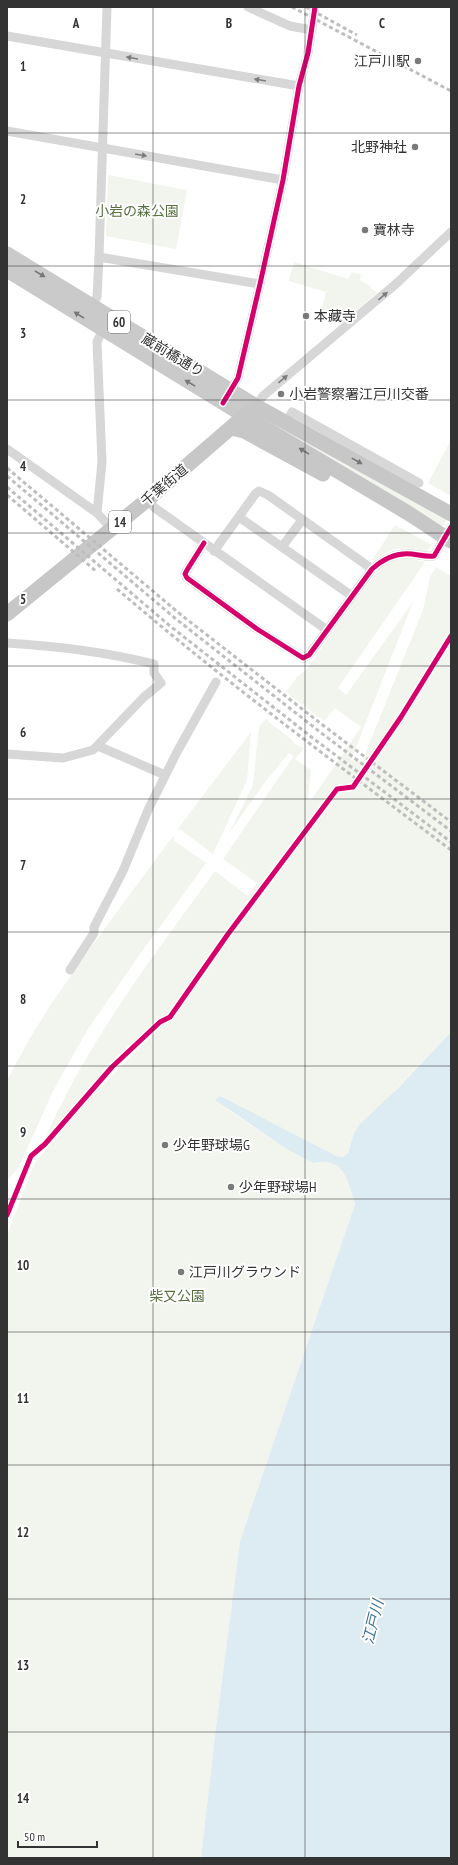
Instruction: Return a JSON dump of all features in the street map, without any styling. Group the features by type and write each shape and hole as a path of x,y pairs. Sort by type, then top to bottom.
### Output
{"highway":[{"path":"250,411 286,422 451,514"},
{"path":"250,411 408,513 449,535"},
{"name":"千葉街道","path":"7,614 147,500 250,411"},
{"path":"231,428 244,431 369,499 408,513"}],"main road":[{"name":"蔵前橋通り","path":"7,254 92,306 227,397"},
{"name":"蔵前橋通り","path":"7,270 103,329 250,411"}],"street":[{"path":"92,306 97,297 104,53 107,7"},
{"path":"248,7 290,26 312,30"},
{"path":"227,397 238,378 260,284 282,180 299,86 312,30 315,7"},
{"path":"7,36 299,86"},
{"path":"7,131 282,180"},
{"path":"250,411 263,396 398,283 451,232"},
{"path":"99,257 260,284"},
{"path":"97,513 102,462 97,342 103,329"},
{"path":"286,422 292,412 419,483"},
{"path":"7,450 97,513 112,529"},
{"path":"214,551 259,491 268,495 372,569"},
{"path":"147,500 155,508 214,551 327,630"},
{"path":"239,517 352,596"},
{"path":"282,547 302,520"},
{"path":"204,543 186,570 185,574 187,578 257,630 303,658 309,655 372,569 384,560 399,554 414,554 426,557 434,556 449,535"},
{"path":"7,643 52,646 118,656 154,664 154,673 161,683 144,698 93,750 63,758 7,754"},
{"path":"70,970 94,933 94,928 123,871 148,810 165,775 216,682"},
{"path":"98,746 165,775"}],"green space":[{"name":"小岩の森公園","path":"108,175 187,190 176,249 106,236"},
{"path":"294,262 348,279 352,272 361,275 360,280 377,293 343,322 335,321 320,309 326,292 289,281"},
{"path":"282,428 446,520 445,525 441,526 280,429"},
{"path":"451,440 451,496 428,483"},
{"path":"395,525 432,545 426,552 416,549 396,549 372,561"},
{"name":"柴又公園","path":"407,558 425,562 338,688 346,695 413,602 351,760 362,762 423,610 430,577 436,567 451,576 451,1032 354,1133 348,1153 343,1157 336,1156 224,1107 285,1148 313,1163 332,1163 338,1167 347,1178 355,1204 240,1541 201,1858 7,1858 7,1235 34,1164 84,1104 161,1026 161,1018 72,1108 44,1141 80,1069 100,1035 145,969 215,871 248,896 257,883 223,859 293,757 292,754 289,753 266,781 229,833 253,785 259,727 267,718 269,722 292,740 294,744 304,748 295,759 311,770 308,799 311,800 361,727 335,708 324,721 286,692 297,677 307,669 354,601 380,568 392,561"},
{"path":"251,732 247,780 213,854 181,830 177,830"},
{"path":"173,836 175,838 173,840 206,863 86,1032 53,1091 19,1167 7,1180 7,1080 30,1038 52,1003 86,954"}],"water":[{"name":"江戸川","path":"451,1032 451,1858 201,1858 240,1541 355,1204 347,1178 338,1167 332,1163 313,1163 285,1148 215,1100 220,1096 336,1156 343,1157 348,1153 354,1133 360,1124 398,1088"}],"railway":[{"path":"292,7 451,91"},
{"path":"306,7 357,35"},
{"path":"7,468 180,614 451,822"},
{"path":"7,476 176,619 320,732 451,831"},
{"path":"7,487 170,626 314,739 451,842"},
{"path":"7,495 97,572"},
{"path":"117,589 240,690 451,850"}],"cycle path":[{"path":"223,403 238,378 260,284 283,180 299,86 308,53 315,7"},
{"path":"204,543 185,574 187,578 257,629 303,658 309,655 372,569 385,559 395,555 412,554 434,556 451,527"},
{"path":"7,1215 31,1156 45,1144 112,1067 160,1022 170,1017 228,934 337,789 353,787 401,717 451,636"}],"place":[{"name":"江戸川駅","path":"418,61"},
{"name":"北野神社","path":"415,147"},
{"name":"寶林寺","path":"365,230"},
{"name":"本藏寺","path":"306,316"},
{"name":"小岩警察署江戸川交番","path":"281,394"},
{"name":"少年野球場G","path":"165,1145"},
{"name":"少年野球場H","path":"231,1187"},
{"name":"江戸川グラウンド","path":"181,1272"}]}
